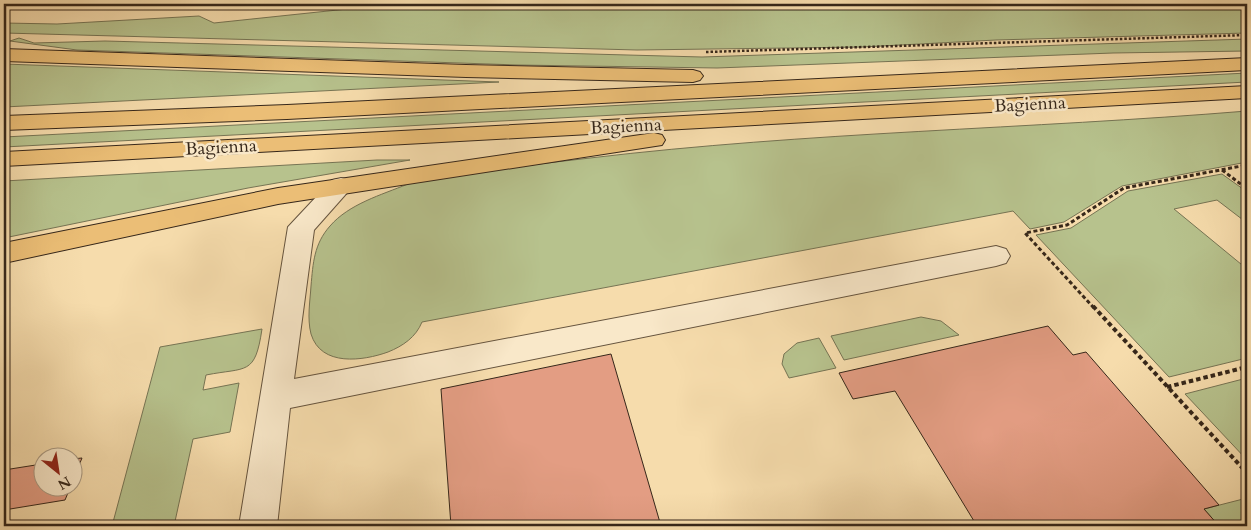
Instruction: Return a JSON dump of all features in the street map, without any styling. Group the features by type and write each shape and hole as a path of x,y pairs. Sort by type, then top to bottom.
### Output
{"main road":[{"path":"4,55 466,71 919,80"},
{"name":"Bagienna","path":"4,124 278,113 1247,64"},
{"name":"Bagienna","path":"4,158 1247,92"},
{"path":"4,254 278,196 827,115"}],"lane":[{"path":"258,526 275,397 302,227 341,186"},
{"path":"275,397 996,256"}],"path":[{"path":"699,52 1247,35"},
{"path":"1247,165 1124,188 1067,225 1025,233 1247,473"},
{"path":"1222,170 1246,188"},
{"path":"1167,386 1247,367"}],"green space":[{"path":"346,4 1247,4 1247,33 996,40 862,47 637,50 4,33 4,23 57,24 199,16 214,23 347,9"},
{"path":"19,38 34,43 105,41 702,57 1247,39 1247,51 1113,53 717,68 518,65 77,50 10,41"},
{"path":"4,64 499,82 4,107"},
{"path":"1247,73 1247,82 4,147 4,137"},
{"path":"1247,111 1247,162 1122,186 1064,222 1030,229 1013,211 422,322 413,337 404,344 388,352 367,358 344,359 333,357 316,345 311,334 309,316 315,254 325,233 338,218 356,206 420,180 590,158 754,142"},
{"path":"377,160 410,160 248,188 4,238 4,181"},
{"path":"1222,174 1243,189 1247,188 1247,223 1217,200 1174,209 1247,269 1247,358 1169,377 1036,235 1071,228 1128,191"},
{"path":"921,317 941,321 959,335 844,360 831,336"},
{"path":"262,329 256,355 247,367 206,375 203,390 239,383 230,432 193,439 174,526 112,526 160,347"},
{"path":"819,338 836,368 789,378 782,364 784,354 797,343"},
{"path":"1247,378 1247,460 1185,394"},
{"path":"1247,498 1247,526 1219,526 1204,509"}],"building":[{"path":"1048,326 1073,355 1086,352 1219,505 1204,509 1219,526 977,526 895,391 853,399 839,373"},
{"path":"611,354 661,526 451,526 441,389"},
{"path":"32,466 32,498 66,498 65,500 4,510 4,470"}]}
